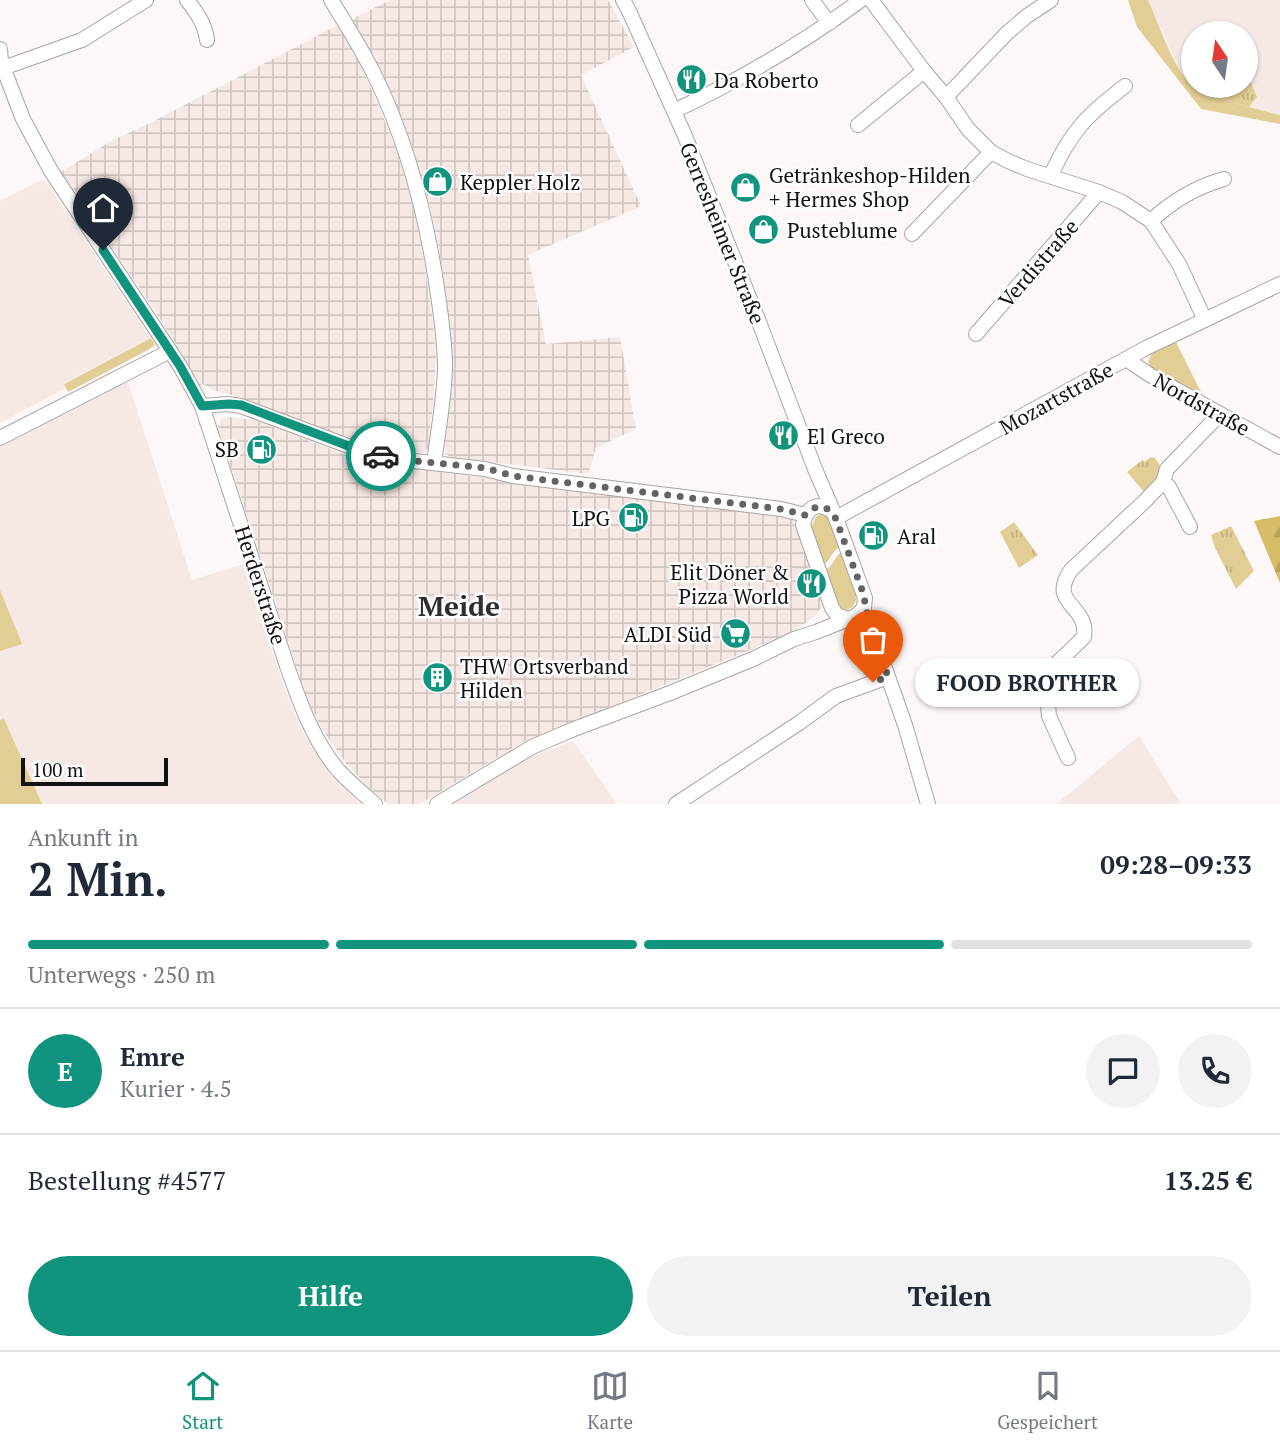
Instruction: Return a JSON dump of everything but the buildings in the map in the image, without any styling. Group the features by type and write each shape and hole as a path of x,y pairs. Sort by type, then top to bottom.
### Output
{"street":[{"path":"1,64 82,40 146,0"},
{"path":"187,0 206,28 207,40"},
{"path":"331,0 356,41 388,107 411,169 428,234 444,339 442,395 434,463"},
{"name":"Gerresheimer Straße","path":"622,0 674,111 820,477 865,598 856,614 873,622 886,673 905,725 928,804"},
{"path":"812,0 829,23"},
{"path":"674,111 745,75 861,0"},
{"path":"871,0 968,129 991,152 1008,161 1099,192 1122,202 1151,221 1179,264 1205,320"},
{"path":"946,97 1007,33 1051,0"},
{"name":"Herderstraße","path":"0,49 1,64 23,118 51,171 170,351 202,406 301,706 325,752 339,771 375,804"},
{"path":"858,125 924,71"},
{"path":"1051,175 1067,144 1086,118 1125,86"},
{"path":"912,234 991,152"},
{"path":"1151,221 1178,198 1224,180"},
{"name":"Verdistraße","path":"976,334 1099,192"},
{"name":"Mozartstraße","path":"834,515 1126,359 1280,284"},
{"path":"0,438 170,351"},
{"name":"Nordstraße","path":"1126,359 1280,447"},
{"path":"202,406 241,405 387,458 485,468 513,476 781,509 810,511 821,506 834,515"},
{"path":"1068,758 1048,716 1045,683 1048,673 1084,637 1082,618 1067,600 1062,589 1063,581 1071,570 1163,482 1167,469 1220,414"},
{"name":"Gerresheimer Straße","path":"815,469 810,511 803,525 832,608"},
{"path":"1163,482 1169,487 1190,527"},
{"path":"794,639 832,608 837,615 856,614"},
{"path":"437,804 532,747 753,659 856,614"},
{"path":"676,804 836,696 886,673"}],"shaded area":[{"path":"390,0 608,0 634,47 581,75 641,206 528,255 546,344 620,337 636,429 596,448 588,474 451,457 445,454 452,371 451,337 439,248 420,171 408,137 377,66 352,19"},
{"path":"1148,0 1280,0 1280,115 1249,107 1258,98 1258,21 1181,21 1181,70"},
{"path":"338,25 362,68 397,151 421,240 436,356 428,448 424,453 369,445 213,390 203,384 199,386 157,314 61,172 111,141"},
{"path":"44,179 151,338 64,383 66,388 0,423 0,201"},
{"path":"127,381 192,580 243,564 288,698 302,731 332,776 360,804 0,804 0,447"},
{"path":"229,417 255,420 377,464 789,517 798,531 818,587 821,608 815,616 792,633 521,743 420,804 388,804 345,762 322,729 306,697 218,427 221,419"},
{"path":"1139,736 1181,804 1056,804"},
{"path":"573,741 617,804 453,804 531,757"}],"green space":[{"path":"1128,0 1148,0 1181,72 1181,83 1137,27"},
{"path":"1192,98 1229,98 1230,102 1280,115 1280,124 1201,109"},
{"path":"1229,98 1256,98 1249,107 1230,102"},
{"path":"151,338 155,345 148,350 68,392 64,384"},
{"path":"1176,342 1203,396 1153,370 1148,362 1152,353"},
{"path":"1151,457 1155,458 1161,467 1156,480 1145,493 1127,472 1142,460 1144,462"},
{"path":"820,514 830,518 840,547 823,565 811,528"},
{"path":"1280,516 1280,583 1254,521"},
{"path":"1014,522 1038,555 1019,568 1000,532"},
{"path":"1231,526 1254,571 1236,589 1211,535"},
{"path":"842,552 857,596 855,604 846,610 838,605 825,570"},
{"path":"0,590 22,644 0,651"},
{"path":"4,719 42,804 0,804 0,720"}],"way so far":[{"path":"381,456 485,468 513,476 781,509 805,515 814,507 827,508 836,519 865,598 864,608 873,622 880,643 888,677 873,682"}],"place":[{"name":"Da Roberto","path":"691,80"},
{"name":"Keppler Holz","path":"437,182"},
{"name":"Getränkeshop-Hilden + Hermes Shop","path":"746,187"},
{"name":"Pusteblume","path":"764,230"},
{"name":"El Greco","path":"784,436"},
{"name":"SB","path":"262,449"},
{"name":"LPG","path":"633,518"},
{"name":"Aral","path":"874,536"},
{"name":"Elit Döner & Pizza World","path":"812,584"},
{"name":"ALDI Süd","path":"735,634"},
{"name":"THW Ortsverband Hilden","path":"437,678"},
{"name":"FOOD BROTHER","path":"873,682"}],"district":[{"name":"Meide","path":"459,605"}],"route":[{"path":"103,250 180,366 202,406 241,405 381,456"}]}
